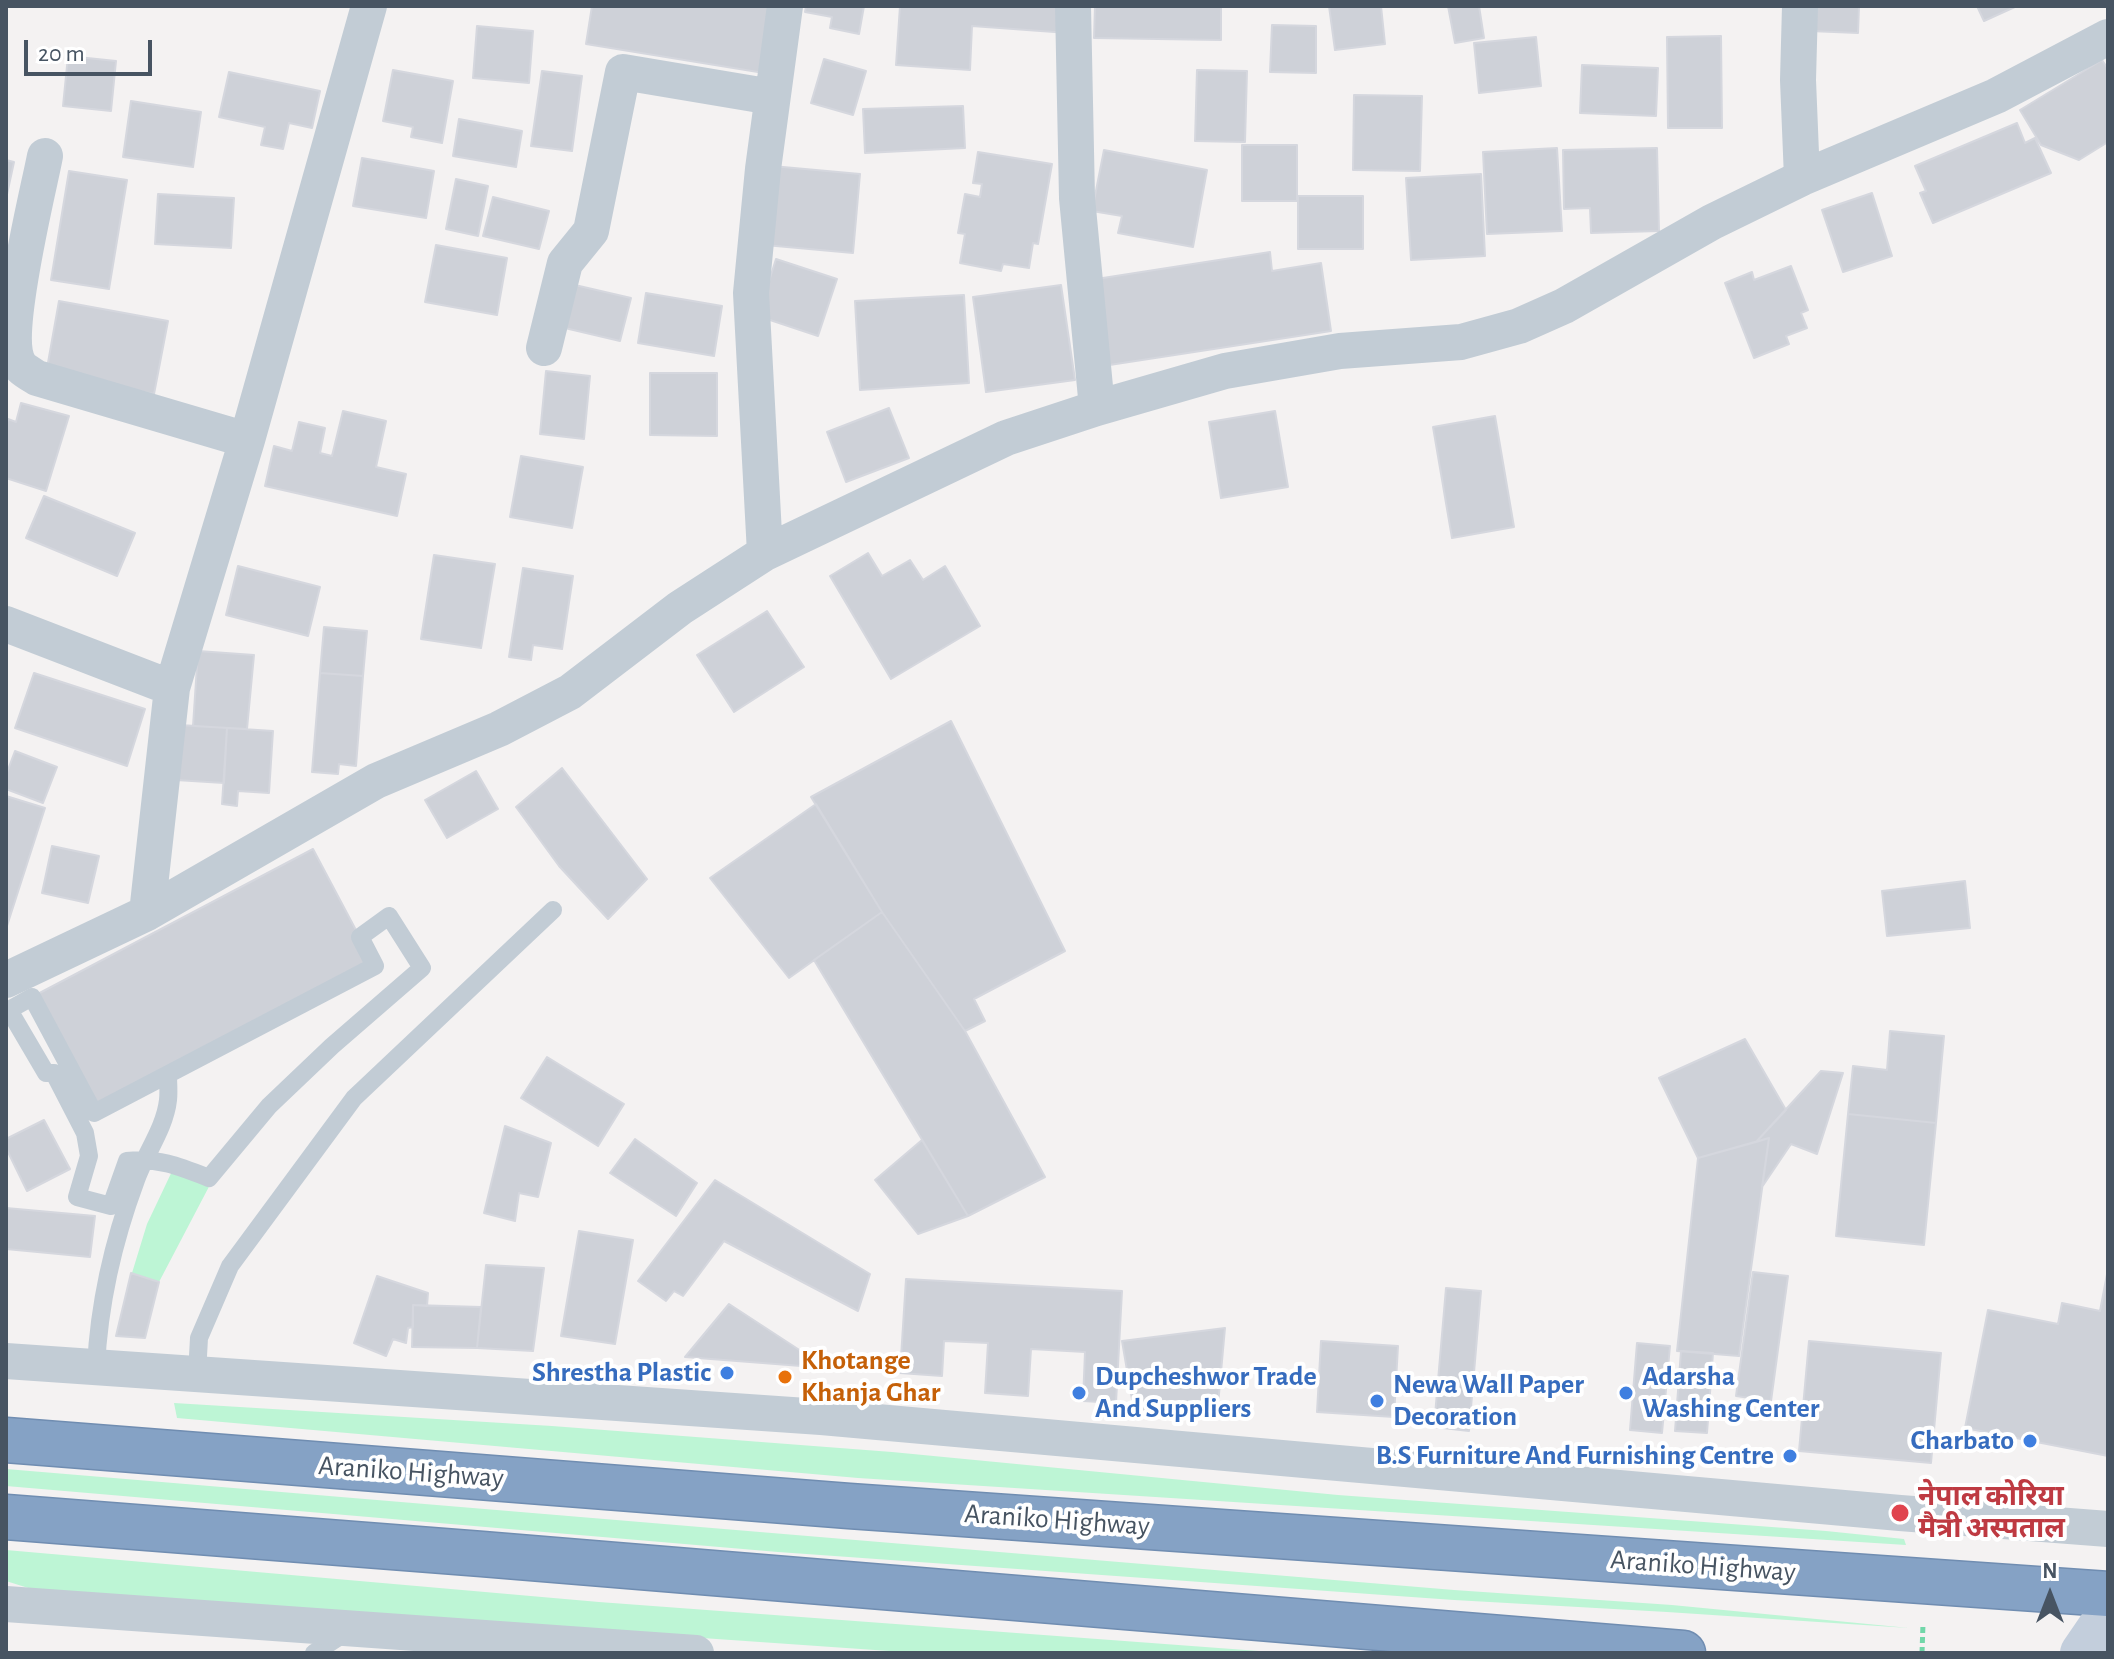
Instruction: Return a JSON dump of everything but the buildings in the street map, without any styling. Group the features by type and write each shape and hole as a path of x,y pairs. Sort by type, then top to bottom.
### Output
{"highway":[{"name":"Araniko Highway","path":"6,1440 849,1506 2108,1594"},
{"path":"6,1517 1683,1653"}],"street":[{"path":"147,913 172,688 247,440 369,6"},
{"path":"765,553 751,293 785,6"},
{"path":"1073,6 1077,198 1097,408"},
{"path":"1800,6 1798,80 1802,178"},
{"path":"6,980 147,913 376,781 499,729 570,692 680,608 765,553 1006,438 1225,371 1340,351 1461,342 1519,326 1564,306 1712,222 1802,178 1996,96 2108,37"},
{"path":"544,348 565,263 591,231 623,72 772,97"},
{"path":"45,156 14,310 13,342 20,366 37,378 247,440"},
{"path":"6,624 172,688"},
{"path":"6,1361 821,1417 2108,1529"},
{"path":"6,1604 352,1628 539,1648 696,1653"},
{"path":"2082,1653 2108,1615"}],"lane":[{"path":"197,1374 199,1338 230,1266 354,1098 553,910"},
{"path":"389,916 422,968 269,1106 209,1178 145,1158 127,1161 111,1206 77,1197 89,1156 85,1133 54,1073 46,1073 9,1010 32,997 94,1113 168,1075 375,966 360,937 389,916"},
{"path":"96,1367 98,1330 112,1256 136,1179 168,1101 168,1075"},
{"path":"314,1653 352,1628"}],"green space":[{"path":"175,1165 213,1179 159,1282 132,1273 147,1224"},
{"path":"174,1403 552,1426 892,1452 1338,1495 1826,1531 1904,1539 1906,1545 858,1478 177,1418"},
{"path":"6,1469 1454,1590 1672,1605 1909,1628 1454,1600 778,1552 6,1486"},
{"path":"6,1550 599,1602 1286,1653 918,1653 41,1592 6,1581"}],"place":[{"name":"Shrestha Plastic","path":"727,1373"},
{"name":"Khotange Khanja Ghar","path":"785,1377"},
{"name":"Dupcheshwor Trade And Suppliers","path":"1079,1393"},
{"name":"Adarsha Washing Center","path":"1626,1393"},
{"name":"Newa Wall Paper Decoration","path":"1377,1401"},
{"name":"Charbato","path":"2030,1441"},
{"name":"B.S Furniture And Furnishing Centre","path":"1790,1456"},
{"name":"नेपाल कोरिया मैत्री अस्पताल","path":"1900,1513"}]}
